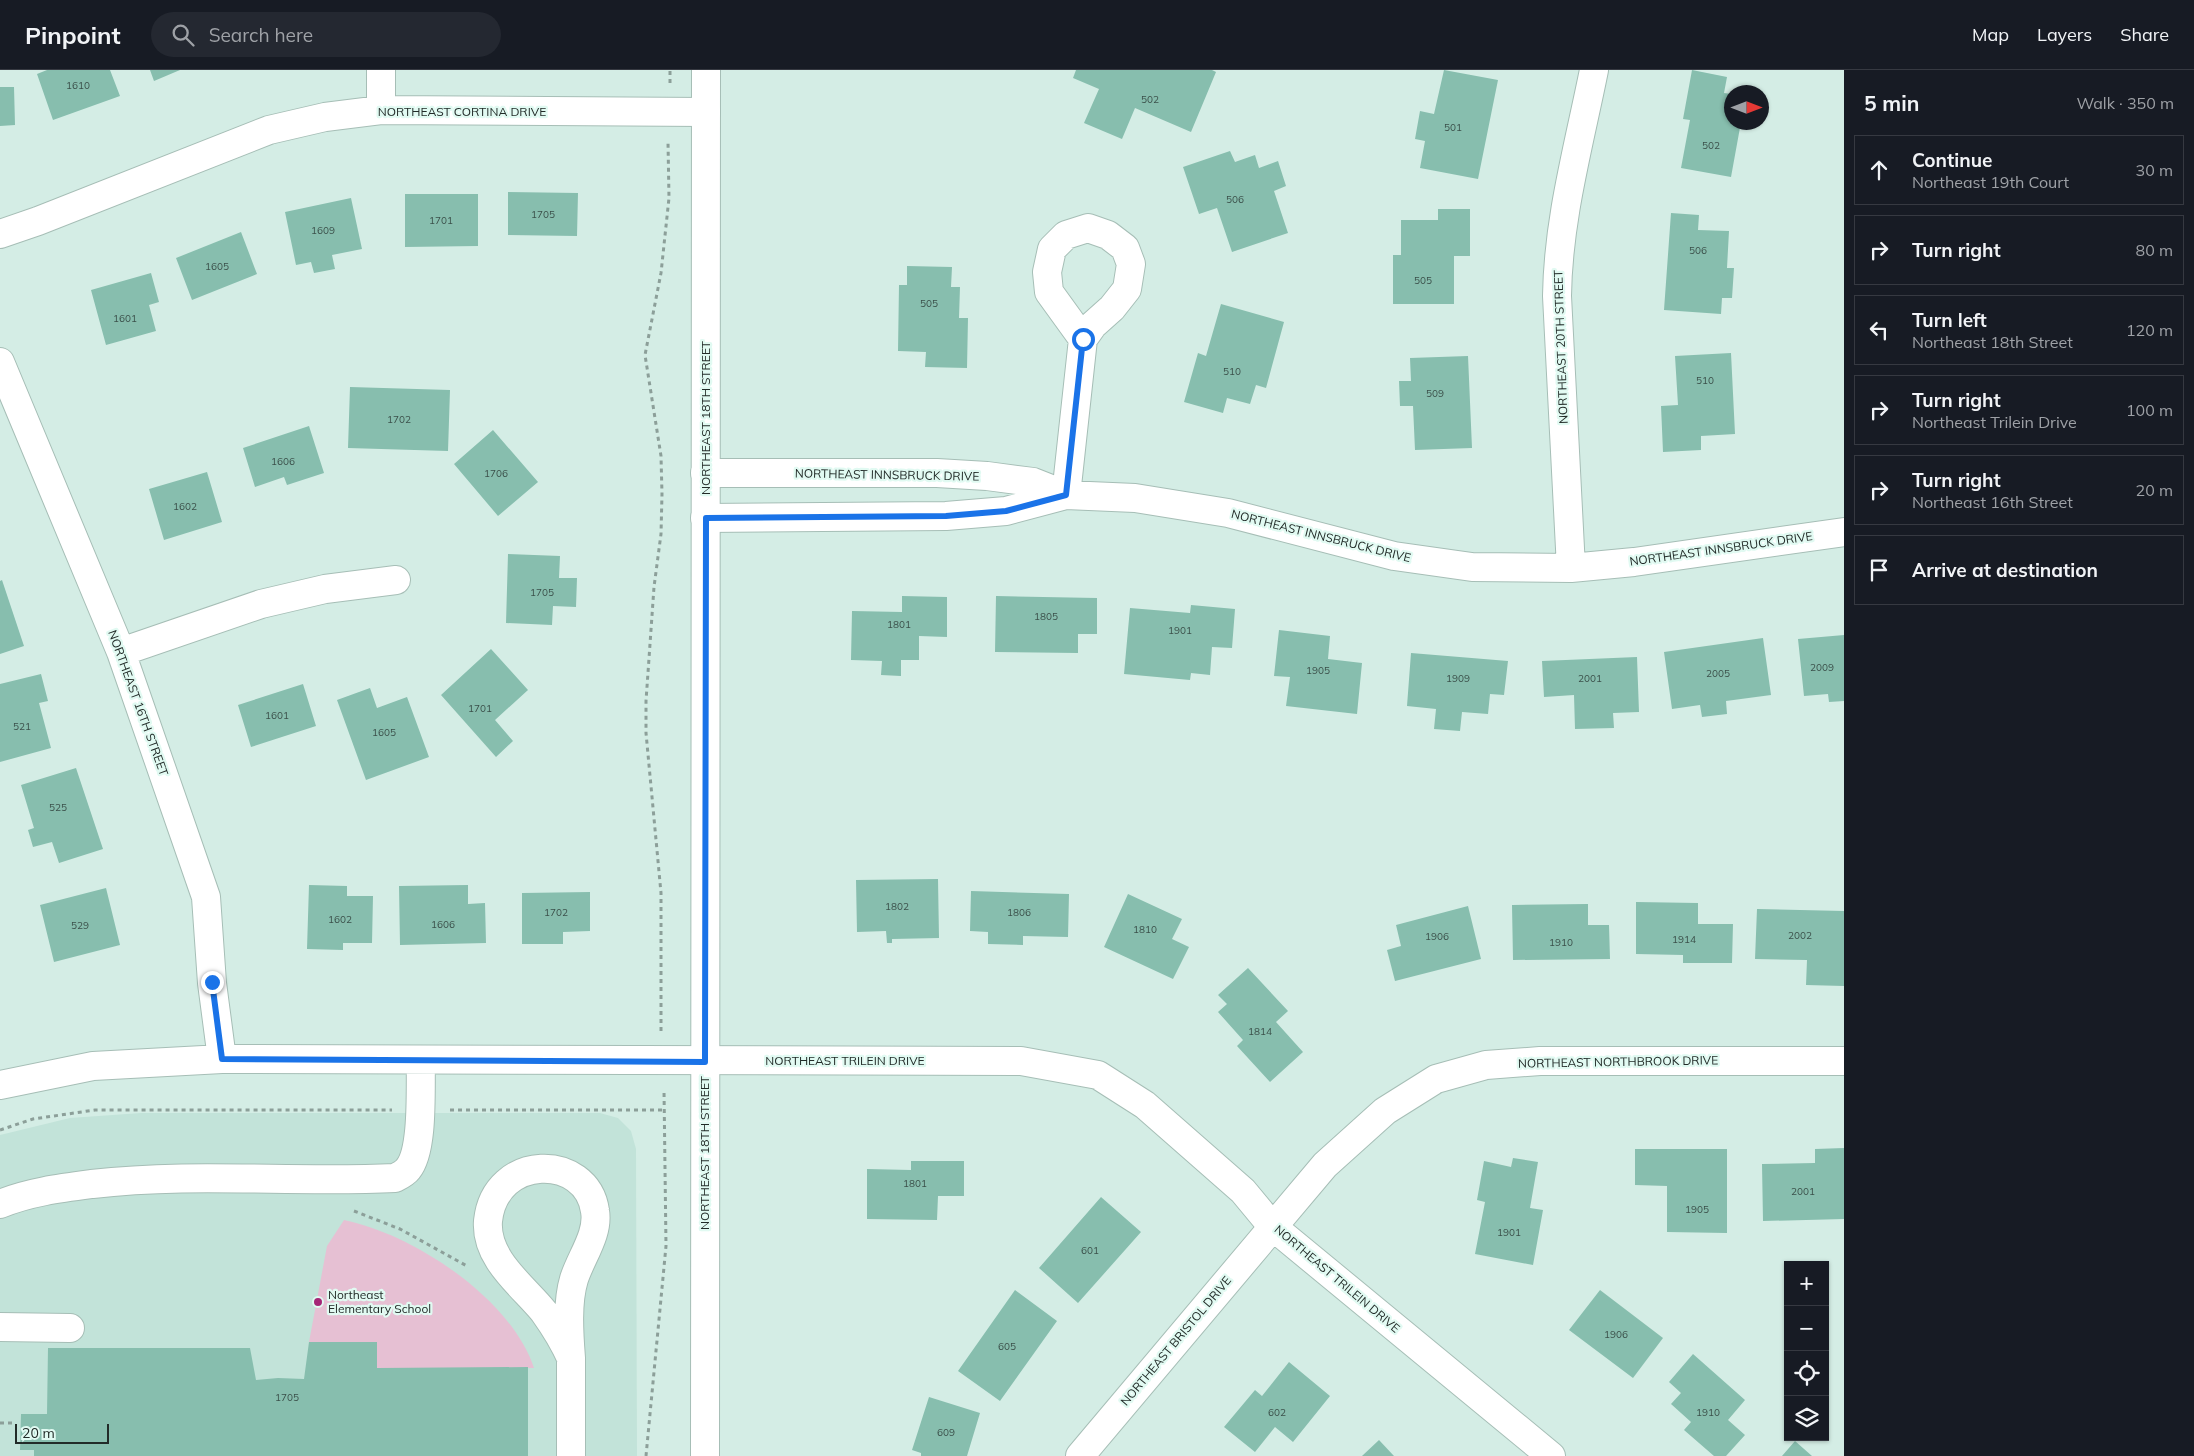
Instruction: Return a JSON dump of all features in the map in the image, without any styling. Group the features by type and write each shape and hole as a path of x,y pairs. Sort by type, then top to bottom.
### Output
{"street":[{"path":"381,70 381,110"},
{"name":"NORTHEAST 18TH STREET","path":"705,1456 706,70"},
{"name":"NORTHEAST 20TH STREET","path":"1571,568 1557,296 1557,259 1563,218 1594,70"},
{"name":"NORTHEAST CORTINA DRIVE","path":"0,234 38,221 269,130 325,117 381,110 706,112"},
{"path":"1066,495 1083,339"},
{"name":"NORTHEAST 16TH STREET","path":"0,362 121,652 206,897 212,982 222,1059"},
{"name":"NORTHEAST INNSBRUCK DRIVE","path":"706,473 947,474 987,476 1033,482 1066,495"},
{"path":"946,516 947,474"},
{"name":"NORTHEAST INNSBRUCK DRIVE","path":"706,518 946,516 1006,511 1066,495 1135,498 1228,513 1394,556 1472,567 1571,568 1634,562 1844,532"},
{"path":"121,652 261,604 325,589 396,580"},
{"name":"NORTHEAST TRILEIN DRIVE","path":"0,1086 93,1066 222,1059 705,1062 1021,1061 1098,1074 1145,1105 1243,1191 1272,1226 1551,1456"},
{"path":"0,1204 56,1189 116,1182 242,1177 395,1178 408,1169 415,1155 418,1136 420,1060"},
{"name":"NORTHEAST NORTHBROOK DRIVE","path":"1272,1226 1325,1165 1338,1153 1385,1111 1436,1079 1486,1065 1540,1061 1844,1061"},
{"path":"571,1358 565,1345 543,1312 502,1264 489,1240 488,1222 492,1203 502,1185 518,1173 539,1168 561,1171 581,1182 590,1193 596,1212 594,1228 574,1280 570,1310 571,1358 571,1456"},
{"name":"NORTHEAST BRISTOL DRIVE","path":"1080,1456 1272,1226"},
{"path":"0,1327 70,1328"}],"path":[{"path":"646,1456 665,1265 665,1110 662,1061 661,893 646,733 646,701 654,587 661,534 662,494 660,456 645,355 661,273 669,198 670,70"},
{"path":"0,1130 32,1119 95,1110 665,1110"},
{"path":"353,1211 400,1229 436,1247 469,1268"},
{"path":"0,1423 15,1423"}],"shaded area":[{"name":"Northeast Elementary School","path":"141,1113 600,1113 618,1118 631,1131 636,1149 637,1456 0,1456 0,1135 70,1118"},
{"path":"344,1220 400,1239 456,1273 482,1294 504,1317 522,1342 534,1368 377,1368 376,1342 309,1342 327,1246"}],"building":[{"path":"47,70 110,70 120,96 53,120 37,74"},
{"path":"150,70 180,70 154,81"},
{"path":"1076,70 1212,70 1216,72 1191,132 1135,108 1122,139 1084,123 1099,89 1073,78"},
{"path":"1444,70 1498,80 1478,179 1420,168 1425,141 1415,139 1420,111 1434,114"},
{"path":"1692,70 1727,77 1724,85 1724,130 1740,130 1731,177 1681,168 1690,120 1683,119"},
{"path":"0,87 14,87 15,125 0,126"},
{"path":"1230,151 1235,162 1255,155 1259,168 1278,161 1286,186 1274,191 1288,233 1232,252 1217,208 1199,214 1183,167"},
{"path":"508,192 578,193 577,236 508,235"},
{"path":"405,194 478,194 478,246 405,247"},
{"path":"351,198 362,249 332,255 335,269 314,273 311,262 296,265 285,212"},
{"path":"1438,209 1470,209 1470,256 1454,256 1454,304 1393,304 1393,255 1401,255 1401,220 1438,220"},
{"path":"1671,213 1699,215 1698,230 1729,231 1727,268 1734,268 1732,298 1722,298 1721,314 1664,310"},
{"path":"241,232 257,274 192,300 176,258"},
{"path":"907,266 952,267 951,287 960,287 959,318 968,318 967,368 925,367 926,352 898,351 899,285 907,285"},
{"path":"151,273 159,302 149,305 156,331 106,345 91,290"},
{"path":"1221,304 1284,322 1266,388 1256,385 1250,404 1227,398 1223,413 1184,402 1198,353 1206,356"},
{"path":"1731,353 1735,434 1701,436 1701,450 1663,452 1661,406 1678,405 1675,356"},
{"path":"1468,356 1472,448 1415,450 1413,406 1400,406 1399,381 1411,381 1410,358"},
{"path":"350,387 450,390 448,451 348,448"},
{"path":"309,426 324,473 287,485 284,477 255,487 243,448"},
{"path":"493,430 538,482 498,516 454,464"},
{"path":"207,472 222,522 164,540 149,489"},
{"path":"508,554 560,556 559,578 577,578 576,607 553,606 552,625 506,623"},
{"path":"2,580 24,646 0,654 0,581"},
{"path":"902,596 947,597 947,637 919,636 919,660 901,660 901,676 881,675 882,661 851,660 852,611 902,612"},
{"path":"996,596 1097,598 1097,634 1078,634 1078,653 995,652"},
{"path":"1191,605 1235,609 1232,648 1212,647 1210,675 1191,673 1190,680 1124,674 1130,608 1190,613"},
{"path":"1279,630 1330,636 1328,659 1362,663 1357,714 1286,706 1290,677 1274,676"},
{"path":"1844,635 1844,701 1829,702 1828,694 1804,696 1798,639"},
{"path":"1763,638 1771,695 1726,701 1727,714 1702,717 1700,705 1672,709 1664,652"},
{"path":"491,649 528,690 495,720 513,741 496,757 441,695"},
{"path":"1411,653 1508,661 1504,695 1490,694 1488,714 1462,712 1460,731 1434,729 1436,709 1407,706"},
{"path":"1637,657 1639,712 1613,713 1614,728 1575,729 1574,695 1544,697 1542,661"},
{"path":"41,674 48,701 39,703 51,748 0,762 0,684"},
{"path":"303,684 316,726 251,747 238,705"},
{"path":"370,688 377,708 407,697 429,757 366,780 337,700"},
{"path":"76,768 103,849 59,863 52,842 33,847 28,830 34,828 21,785"},
{"path":"938,879 939,938 892,939 892,943 887,943 886,931 857,932 856,880"},
{"path":"309,885 347,886 347,896 373,896 372,943 343,943 343,950 307,949"},
{"path":"468,885 468,904 485,903 486,943 400,945 399,886"},
{"path":"106,888 120,945 54,962 40,905"},
{"path":"971,891 1069,894 1068,937 1023,936 1023,945 988,944 988,932 970,931"},
{"path":"590,892 590,931 563,932 563,944 522,944 522,893"},
{"path":"1128,894 1182,919 1172,939 1189,947 1173,979 1104,947"},
{"path":"1636,902 1698,903 1698,924 1733,924 1732,963 1683,963 1683,955 1636,954"},
{"path":"1588,904 1588,925 1609,925 1610,959 1513,960 1512,905"},
{"path":"1468,906 1481,959 1395,981 1387,950 1401,946 1396,925"},
{"path":"1757,909 1844,911 1844,986 1806,985 1807,960 1755,959"},
{"path":"1248,968 1288,1011 1276,1022 1303,1052 1270,1082 1237,1046 1243,1040 1218,1012 1227,1004 1218,995"},
{"path":"1844,1148 1844,1219 1763,1221 1762,1164 1815,1163 1815,1149"},
{"path":"1635,1149 1727,1149 1727,1233 1667,1232 1667,1186 1635,1185"},
{"path":"1513,1158 1538,1162 1530,1208 1543,1210 1533,1265 1475,1254 1485,1202 1477,1200 1484,1161 1511,1167"},
{"path":"911,1161 964,1161 964,1196 938,1196 937,1220 867,1219 867,1169 911,1170"},
{"path":"1101,1197 1141,1232 1078,1303 1039,1268"},
{"path":"1015,1290 1057,1321 1000,1401 958,1371"},
{"path":"1600,1290 1663,1338 1633,1378 1569,1330"},
{"name":"Northeast Elementary School","path":"309,1342 377,1342 377,1368 528,1367 528,1456 34,1456 34,1450 20,1450 21,1414 47,1414 48,1348 250,1348 256,1380 278,1378 304,1379"},
{"path":"1693,1354 1745,1400 1728,1420 1745,1435 1726,1456 1714,1456 1684,1430 1691,1422 1671,1404 1681,1393 1669,1382"},
{"path":"1289,1362 1330,1396 1293,1442 1275,1427 1255,1452 1224,1427 1255,1390 1262,1396"},
{"path":"929,1397 980,1413 967,1456 921,1456 921,1453 912,1450"},
{"path":"1379,1440 1394,1456 1362,1456"},
{"path":"1795,1441 1812,1456 1782,1456"}],"place":[{"name":"Northeast Elementary School","path":"318,1302"}],"route":[{"path":"212,982 222,1059 705,1062 706,518 933,517 1006,511 1066,495 1083,339"}]}
